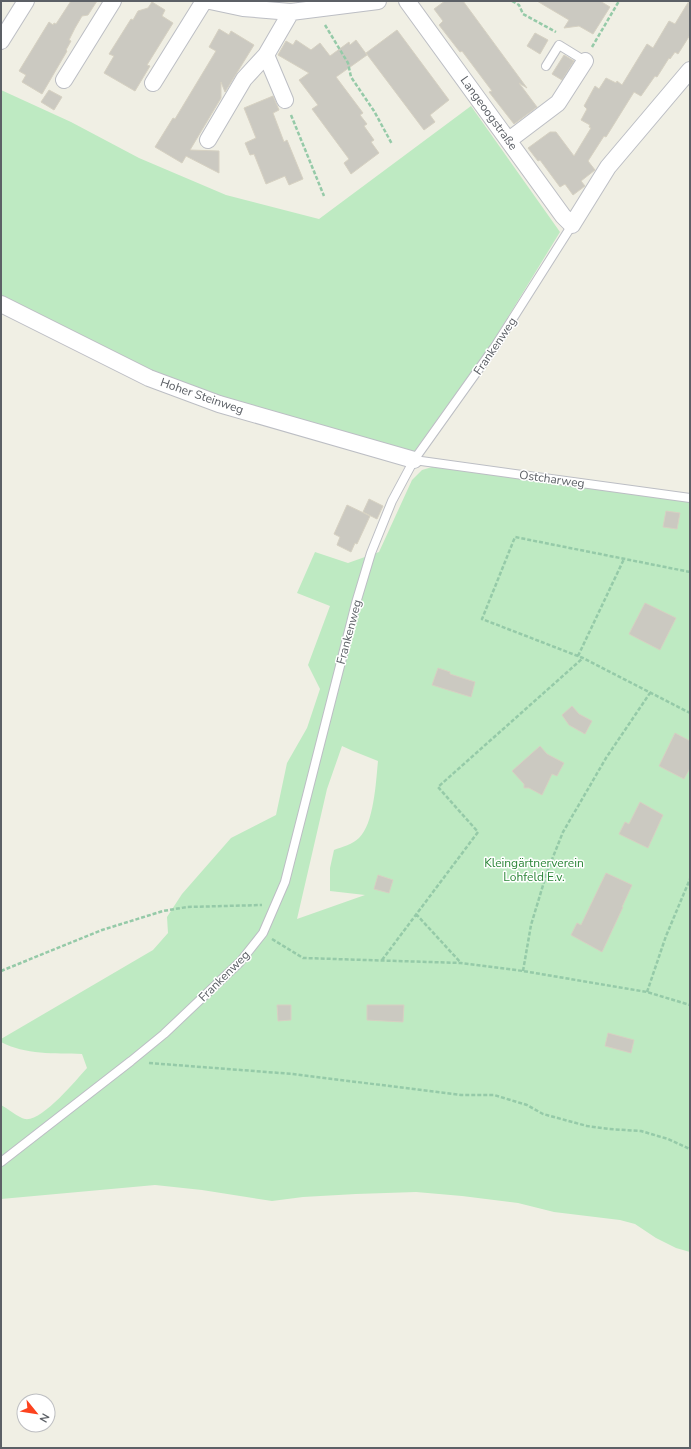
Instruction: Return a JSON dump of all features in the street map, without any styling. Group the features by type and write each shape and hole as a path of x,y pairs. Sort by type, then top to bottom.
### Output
{"street":[{"path":"1,41 26,1"},
{"path":"64,80 113,1"},
{"path":"153,83 204,1"},
{"path":"210,1 243,8 291,12 378,1"},
{"name":"Langeoogstraße","path":"407,1 563,216 572,225"},
{"path":"208,140 244,79 266,55 291,12"},
{"path":"266,55 285,100"},
{"path":"509,140 558,104 585,61"},
{"name":"Frankenweg","path":"572,225 608,167 690,70"},
{"name":"Hoher Steinweg","path":"1,304 149,378 219,404 414,460"}],"lane":[{"path":"546,66 559,45 585,61"},
{"name":"Frankenweg","path":"1,1162 164,1034 240,962 263,933 285,882 356,603 371,553 392,501 414,460 496,346 572,225"},
{"name":"Ostcharweg","path":"414,460 690,498"}],"path":[{"path":"512,1 519,5 523,14 556,32"},
{"path":"585,61 619,1"},
{"path":"316,10 348,63 351,77 374,111 392,144"},
{"path":"285,100 324,196"},
{"path":"690,572 515,537 482,619 583,658 690,713"},
{"path":"578,656 624,559"},
{"path":"382,960 478,832 438,787 583,658"},
{"path":"523,971 531,925 547,872 563,832 606,758 650,693"},
{"path":"647,992 666,936 690,879"},
{"path":"1,971 102,930 164,911 187,907 275,905"},
{"path":"416,914 461,963"},
{"path":"263,933 303,958 461,963 523,971 647,992 690,1005"},
{"path":"131,1061 293,1074 461,1095 494,1095 527,1105 543,1114 587,1126 641,1131 668,1139 690,1149"}],"green space":[{"path":"1,90 71,122 139,158 226,195 319,219 471,106 560,232 492,343 408,460 283,427 1,310"},
{"name":"Kleingärtnerverein Lohfeld E.v.","path":"432,467 649,495 690,502 690,1252 676,1248 656,1238 635,1224 620,1220 554,1212 518,1203 416,1192 303,1197 272,1201 202,1190 155,1185 1,1199 1,1105 22,1118 32,1118 40,1114 58,1099 87,1068 82,1054 30,1051 10,1046 1,1042 1,1039 153,950 168,933 167,917 182,894 231,838 276,815 287,763 307,728 320,689 308,665 330,606 297,593 315,552 348,563 379,552 412,480 422,470","holes":["342,746 378,761 375,790 371,813 364,831 359,838 351,844 334,850 330,868 330,891 365,895 297,919 327,789"]}],"building":[{"path":"71,1 97,1 88,15 82,16 69,40 71,41 66,50 67,51 42,94 22,82 26,75 19,71 49,22 53,25 54,23 56,24"},
{"path":"445,1 463,1 527,88 519,83 537,107 514,124 489,92 492,91 462,51 460,52 439,25 443,21 434,9"},
{"path":"537,1 600,1 610,7 593,34 579,26 564,28 569,20"},
{"path":"689,1 690,35 678,54 675,52 670,59 669,58 657,77 655,76 641,96 634,92 606,137 604,136 588,161 595,170 581,181 585,186 573,195 565,184 560,187 540,160 538,161 528,148 550,132 556,132 574,156 591,128 589,127 590,125 581,120 587,109 584,106 595,86 599,89 606,78 616,83 617,81 622,85 647,44 653,48 669,21 675,24"},
{"path":"152,2 165,10 162,16 173,23 147,65 150,66 135,91 104,73 114,56 109,54 131,19 133,20 138,11 148,8"},
{"path":"219,29 229,35 231,31 254,45 225,92 221,82 221,98 190,150 219,151 219,173 186,156 182,163 155,147 173,118 175,119 216,51 209,47"},
{"path":"397,30 449,100 430,115 435,122 424,130 366,53"},
{"path":"535,33 548,40 540,54 527,46"},
{"path":"296,40 311,50 320,43 330,56 349,42 350,45 356,40 367,55 336,77 363,113 360,115 367,124 364,126 374,140 371,142 379,153 351,174 344,163 349,159 312,109 318,105 299,80 309,73 278,55 286,41 293,45"},
{"path":"564,55 574,61 562,80 552,74"},
{"path":"49,90 62,97 54,110 41,102"},
{"path":"273,96 279,110 273,113 284,142 287,140 303,179 289,185 285,176 266,184 254,154 250,155 245,143 256,138 244,108"},
{"path":"369,499 383,506 377,519 363,512"},
{"path":"347,505 370,516 357,544 355,543 351,552 337,545 340,537 334,534"},
{"path":"666,511 680,513 677,529 663,527"},
{"path":"645,603 676,618 660,650 629,634"},
{"path":"438,668 450,672 450,674 475,682 471,697 432,685"},
{"path":"572,706 579,714 592,721 585,734 569,725 562,715"},
{"path":"675,733 690,741 690,768 684,779 659,766"},
{"path":"540,746 547,754 564,763 557,776 552,774 542,795 529,788 524,788 524,784 512,771"},
{"path":"640,802 663,815 648,848 619,834 625,822 629,824"},
{"path":"606,873 632,885 602,952 571,935 577,923 581,925"},
{"path":"378,875 393,880 389,893 374,889"},
{"path":"277,1005 291,1005 291,1020 278,1021"},
{"path":"367,1005 404,1005 403,1022 367,1020"},
{"path":"608,1033 634,1040 631,1053 605,1046"}]}
